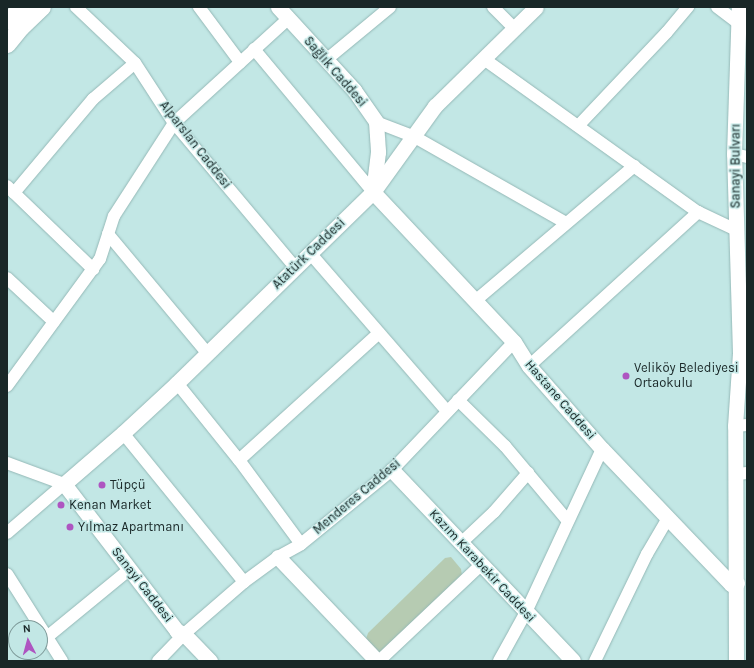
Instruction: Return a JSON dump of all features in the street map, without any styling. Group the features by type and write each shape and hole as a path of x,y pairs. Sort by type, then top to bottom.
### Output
{"main road":[{"path":"7,21 21,7"},
{"path":"7,44 21,27 42,7"}],"street":[{"name":"Alparslan Caddesi","path":"76,7 135,64 174,123 295,267"},
{"path":"199,7 240,62"},
{"name":"Sağlık Caddesi","path":"278,7 354,90 376,122"},
{"path":"326,60 390,7"},
{"path":"493,7 515,29"},
{"name":"Atatürk Caddesi","path":"64,484 123,433 177,383 373,192 435,106 536,7"},
{"path":"578,126 667,32 688,7"},
{"path":"717,7 738,23"},
{"name":"Sanayi Bulvarı","path":"736,661 737,583 742,473 741,426 743,353 736,230 741,155 738,23 739,7"},
{"path":"7,386 100,259 114,216 174,123 288,19"},
{"path":"254,49 373,192"},
{"path":"484,59 698,212 736,230"},
{"path":"93,269 11,190 93,99 135,64"},
{"path":"373,192 378,152 376,122 413,136 566,223"},
{"path":"476,300 634,166"},
{"name":"Hastane Caddesi","path":"373,192 514,342 529,366 602,449 731,584 737,583"},
{"path":"529,366 698,212"},
{"path":"108,234 207,354"},
{"path":"310,253 447,412"},
{"path":"7,278 54,322"},
{"path":"239,460 379,332"},
{"name":"Menderes Caddesi","path":"158,661 184,634 244,582 278,557 302,544 392,470 514,342"},
{"path":"177,383 239,460 302,544"},
{"path":"458,400 505,446 567,520"},
{"path":"123,433 244,582"},
{"path":"499,661 526,612 567,520 602,449"},
{"path":"7,463 64,484 7,533"},
{"name":"Kazım Karabekir Caddesi","path":"392,470 573,661"},
{"path":"461,543 494,512 528,473"},
{"name":"Sanayi Caddesi","path":"64,484 177,631 184,634 210,661"},
{"path":"595,661 647,554 668,518"},
{"path":"278,557 378,661 481,565"},
{"path":"48,636 130,569"},
{"path":"7,574 36,620"},
{"path":"48,639 62,661"}],"green space":[{"path":"451,557 461,569 462,575 379,654 366,639 368,633 445,558"}],"place":[{"name":"Veliköy Belediyesi Ortaokulu","path":"626,376"},
{"name":"Tüpçü","path":"102,485"},
{"name":"Kenan Market","path":"61,505"},
{"name":"Yılmaz Apartmanı","path":"70,527"}]}
